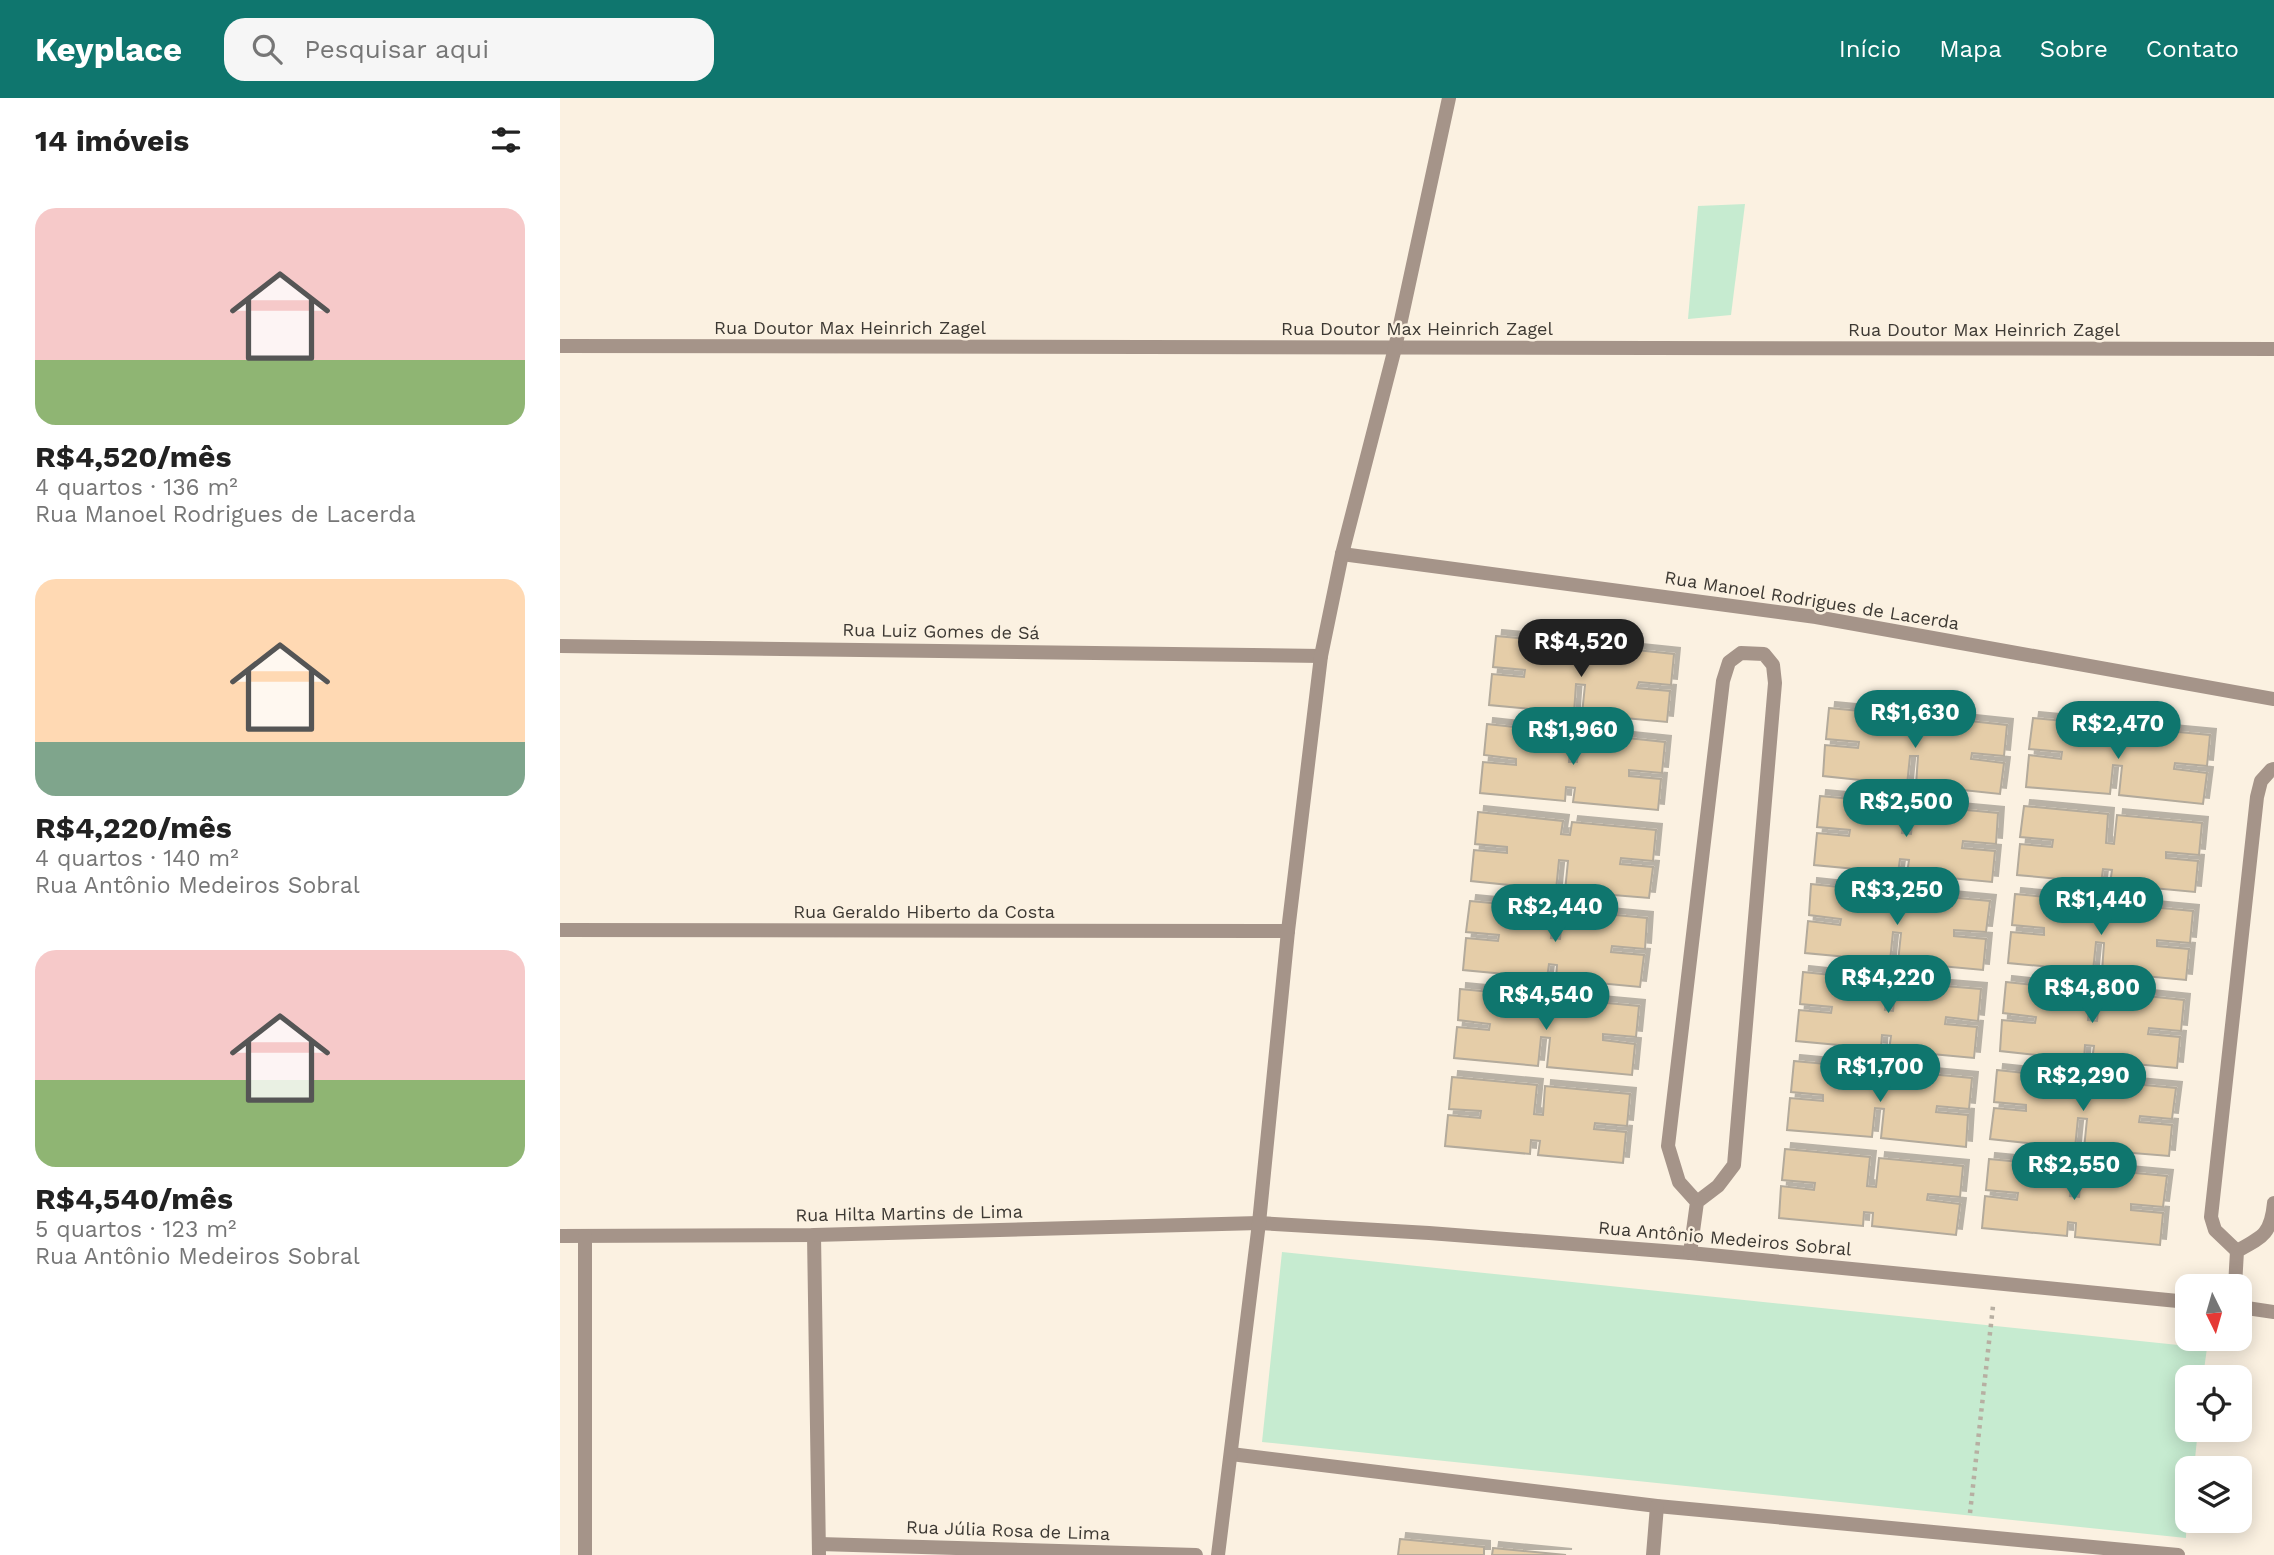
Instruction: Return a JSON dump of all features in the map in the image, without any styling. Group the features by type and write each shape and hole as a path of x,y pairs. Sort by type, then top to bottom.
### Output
{"street":[{"path":"1218,1555 1259,1223 1288,931 1321,656 1342,554 1395,348 1449,98"},
{"name":"Rua Doutor Max Heinrich Zagel","path":"560,346 2274,349"},
{"name":"Rua Manoel Rodrigues de Lacerda","path":"1342,554 1816,617 2274,699"},
{"name":"Rua Luiz Gomes de Sá","path":"560,646 1321,656"},
{"path":"1690,1253 1697,1202 1718,1186 1734,1165 1775,683 1773,666 1764,654 1741,653 1729,662 1723,681 1668,1146 1679,1182 1697,1202"},
{"path":"2236,1274 2237,1251 2215,1230 2211,1217 2257,797 2261,781 2274,769"},
{"name":"Rua Geraldo Hiberto da Costa","path":"560,930 1288,931"},
{"path":"2237,1251 2263,1238 2273,1217 2274,1203"},
{"name":"Rua Hilta Martins de Lima","path":"560,1236 814,1235 1259,1223"},
{"name":"Rua Antônio Medeiros Sobral","path":"1259,1223 1690,1253 2175,1301"},
{"path":"814,1235 819,1549"},
{"path":"585,1236 585,1555"},
{"path":"2252,1309 2274,1312"},
{"path":"1231,1454 1657,1506 2178,1555"},
{"path":"1653,1555 1657,1506"},
{"name":"Rua Júlia Rosa de Lima","path":"819,1549 1196,1555"}],"path":[{"path":"1968,1535 1995,1283"}],"green space":[{"path":"1745,204 1731,315 1688,319 1698,206"},
{"path":"1282,1252 2175,1345 2175,1351 2207,1351 2205,1365 2175,1365 2175,1442 2197,1442 2195,1456 2175,1456 2175,1533 2186,1533 2186,1538 1262,1442"}],"building":[{"path":"1496,636 1581,644 1579,658 1588,659 1589,645 1674,654 1671,685 1639,682 1637,688 1670,691 1667,722 1582,714 1585,685 1576,684 1574,713 1489,705 1492,674 1524,677 1525,670 1493,667"},
{"path":"1829,708 1914,716 1912,730 1921,731 1923,716 2007,725 2004,756 1972,753 1971,759 2004,763 2000,794 1916,785 1918,756 1910,756 1907,785 1823,776 1825,745 1858,748 1859,742 1826,739"},
{"path":"2033,718 2117,726 2116,740 2125,741 2126,727 2210,735 2207,766 2175,763 2174,769 2207,773 2203,804 2119,795 2122,766 2113,765 2110,794 2026,787 2029,755 2061,759 2062,752 2029,749"},
{"path":"1487,724 1571,733 1569,762 1577,762 1580,733 1665,742 1662,773 1629,770 1629,776 1661,779 1658,810 1573,802 1575,788 1566,787 1565,801 1480,793 1483,762 1516,765 1516,759 1484,755"},
{"path":"1820,796 1905,804 1902,833 1911,834 1914,805 1998,813 1996,844 1963,841 1962,848 1995,851 1992,882 1907,874 1909,860 1900,859 1898,873 1814,865 1817,833 1849,836 1850,830 1817,827"},
{"path":"2024,806 2108,814 2106,843 2114,844 2117,815 2202,823 2199,855 2166,852 2166,858 2198,861 2195,892 2110,884 2112,870 2103,869 2101,883 2017,875 2020,844 2052,847 2053,840 2020,837"},
{"path":"1478,812 1563,821 1561,834 1570,835 1572,822 1656,830 1653,861 1621,858 1620,864 1653,867 1649,898 1565,891 1568,861 1559,860 1556,890 1471,881 1474,850 1507,853 1507,847 1475,844"},
{"path":"1811,884 1896,893 1895,906 1903,907 1905,893 1990,901 1986,932 1954,930 1954,936 1986,939 1983,970 1898,962 1901,933 1893,932 1890,961 1805,953 1808,921 1840,925 1841,919 1809,915"},
{"path":"2015,894 2100,902 2098,916 2107,917 2109,903 2193,911 2190,943 2157,940 2157,946 2189,949 2186,980 2102,972 2104,943 2096,942 2093,971 2008,963 2011,932 2044,935 2044,928 2012,925"},
{"path":"1470,901 1554,909 1551,938 1560,939 1563,910 1647,918 1645,949 1612,946 1611,952 1644,955 1640,987 1556,979 1557,965 1549,964 1547,978 1463,970 1466,938 1498,941 1499,935 1466,932"},
{"path":"1803,972 1888,981 1885,1010 1893,1011 1896,982 1981,989 1978,1021 1946,1017 1945,1024 1977,1027 1974,1058 1889,1050 1891,1036 1882,1035 1881,1049 1796,1041 1799,1010 1831,1013 1832,1007 1800,1004"},
{"path":"2006,982 2091,991 2088,1020 2097,1021 2100,991 2184,1000 2181,1031 2149,1028 2148,1034 2180,1037 2177,1068 2092,1060 2094,1046 2085,1045 2084,1060 2000,1051 2002,1020 2035,1023 2036,1017 2003,1013"},
{"path":"1460,989 1545,997 1544,1011 1552,1012 1554,998 1639,1006 1636,1037 1603,1034 1603,1040 1635,1044 1632,1075 1547,1067 1550,1038 1541,1037 1538,1066 1454,1058 1457,1027 1489,1030 1490,1024 1458,1020"},
{"path":"1794,1061 1879,1069 1878,1083 1886,1083 1887,1070 1972,1078 1969,1109 1937,1106 1936,1112 1968,1115 1966,1147 1881,1138 1884,1109 1875,1108 1872,1137 1787,1130 1790,1098 1823,1101 1823,1095 1791,1092"},
{"path":"1997,1070 2082,1079 2081,1092 2089,1093 2091,1080 2176,1088 2172,1119 2140,1116 2139,1122 2172,1125 2169,1156 2084,1149 2087,1119 2078,1118 2075,1148 1990,1139 1994,1108 2026,1111 2026,1105 1994,1102"},
{"path":"1452,1077 1537,1085 1534,1114 1543,1115 1545,1086 1630,1094 1627,1126 1595,1123 1594,1129 1626,1132 1623,1163 1538,1155 1540,1141 1531,1140 1530,1154 1445,1146 1448,1115 1480,1118 1481,1111 1449,1109"},
{"path":"1785,1149 1870,1157 1867,1186 1876,1187 1879,1158 1963,1166 1960,1197 1928,1194 1927,1200 1960,1204 1956,1235 1872,1226 1873,1213 1864,1212 1863,1226 1779,1218 1781,1186 1814,1190 1815,1183 1782,1180"},
{"path":"1989,1159 2074,1167 2070,1196 2079,1197 2082,1168 2167,1176 2163,1207 2131,1204 2131,1210 2163,1213 2160,1245 2075,1237 2076,1223 2068,1222 2067,1236 1982,1228 1985,1196 2017,1200 2018,1193 1986,1190"},
{"path":"1400,1539 1484,1547 1484,1555 1398,1555"},
{"path":"1493,1548 1566,1555 1492,1555"}]}
